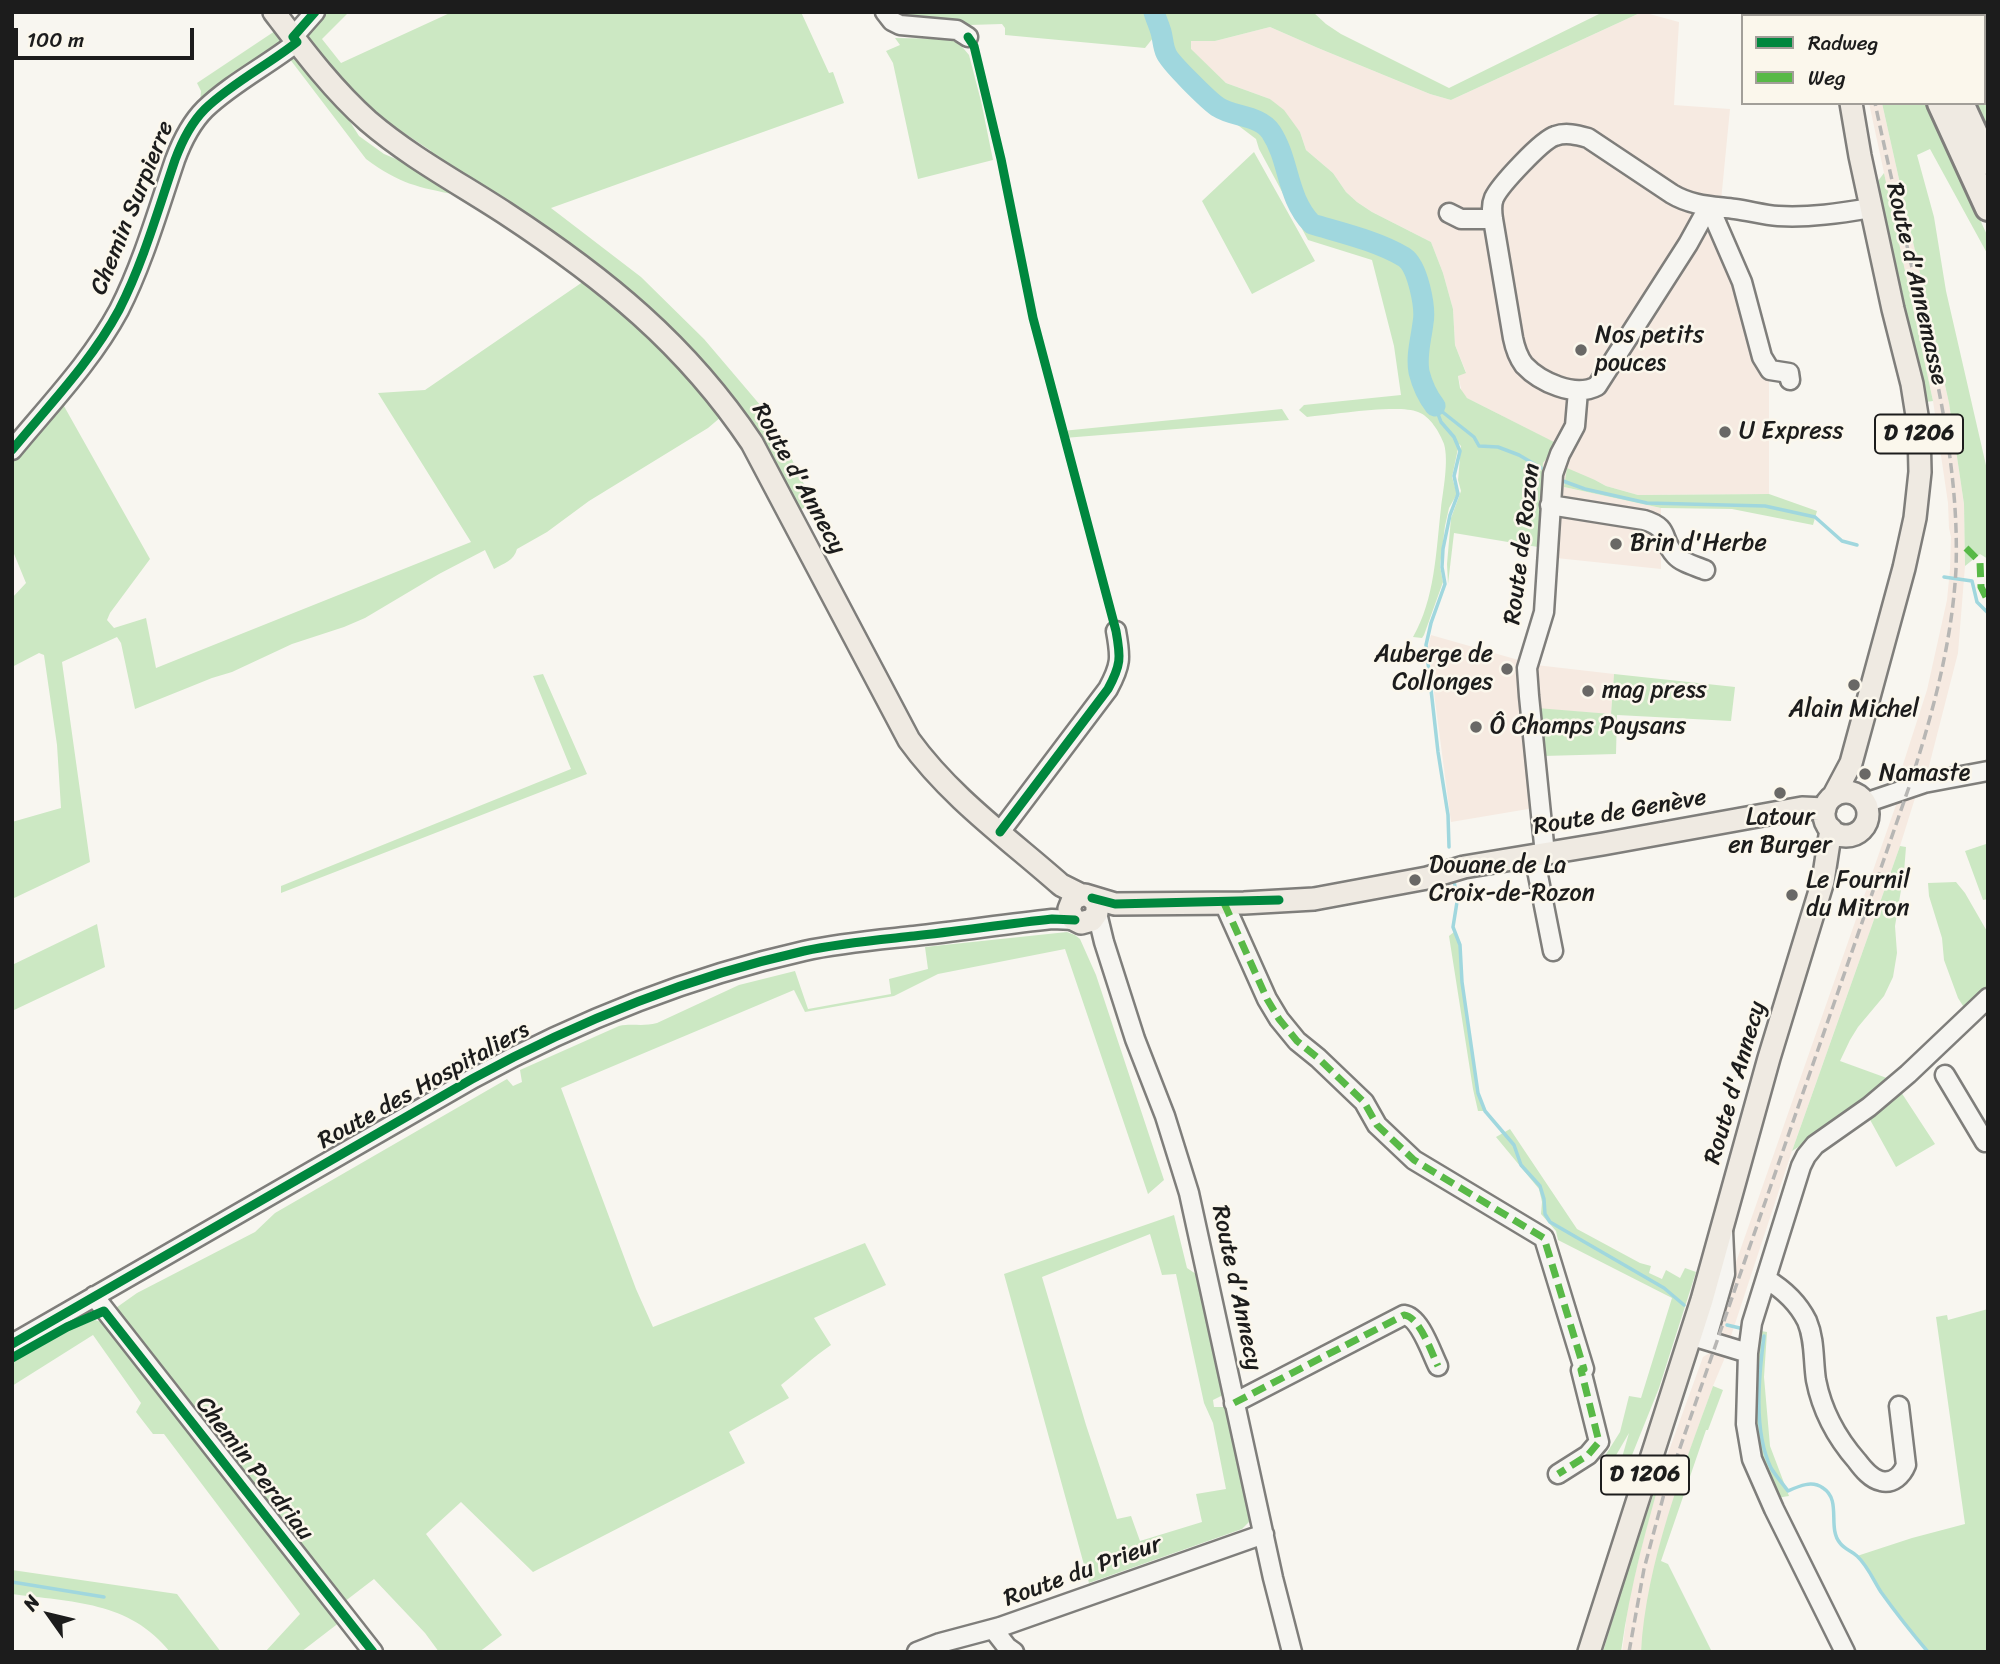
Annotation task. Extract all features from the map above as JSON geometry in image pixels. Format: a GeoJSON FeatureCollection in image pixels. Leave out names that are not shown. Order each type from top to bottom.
{"type":"FeatureCollection","features":[{"type":"Feature","properties":{"kind":"highway"},"geometry":{"type":"LineString","coordinates":[[1941,105],[1988,208]]}},
{"type":"Feature","properties":{"kind":"highway"},"geometry":{"type":"LineString","coordinates":[[1962,105],[1988,162]]}},
{"type":"Feature","properties":{"kind":"main road","name":"Route d'Annecy"},"geometry":{"type":"LineString","coordinates":[[274,12],[317,68],[346,100],[382,132],[609,286],[664,337],[711,387],[752,443],[909,740],[941,779],[1081,907]]}},
{"type":"Feature","properties":{"kind":"main road","name":"Route d'Annemasse"},"geometry":{"type":"LineString","coordinates":[[1843,811],[1851,763],[1906,559],[1915,518],[1920,472],[1919,428],[1914,394],[1871,208],[1851,105]]}},
{"type":"Feature","properties":{"kind":"main road","name":"Route de Genève"},"geometry":{"type":"LineString","coordinates":[[1081,907],[1314,898],[1427,878],[1464,867],[1801,808],[1843,811]]}},
{"type":"Feature","properties":{"kind":"main road","name":"Route d'Annecy"},"geometry":{"type":"LineString","coordinates":[[1699,1338],[1702,1300],[1769,1058],[1843,811]]}},
{"type":"Feature","properties":{"kind":"main road","name":"D 1206"},"geometry":{"type":"LineString","coordinates":[[1589,1652],[1699,1338]]}},
{"type":"Feature","properties":{"kind":"street","name":"Chemin Surpierre"},"geometry":{"type":"LineString","coordinates":[[12,450],[85,362],[119,309],[138,266],[175,160],[196,120],[220,96],[295,39],[315,12]]}},
{"type":"Feature","properties":{"kind":"street"},"geometry":{"type":"LineString","coordinates":[[885,12],[892,21],[900,25],[957,30],[968,37]]}},
{"type":"Feature","properties":{"kind":"street"},"geometry":{"type":"LineString","coordinates":[[1709,206],[1601,381],[1593,388],[1578,391],[1566,389],[1539,376],[1526,366],[1513,338],[1492,204],[1498,190],[1550,138],[1568,134],[1588,138],[1685,201],[1777,216],[1845,213],[1871,208]]}},
{"type":"Feature","properties":{"kind":"street"},"geometry":{"type":"LineString","coordinates":[[1709,206],[1742,282],[1762,357],[1770,370],[1788,373],[1790,380]]}},
{"type":"Feature","properties":{"kind":"street"},"geometry":{"type":"LineString","coordinates":[[1448,213],[1461,219],[1493,219]]}},
{"type":"Feature","properties":{"kind":"street","name":"Route de Rozon"},"geometry":{"type":"LineString","coordinates":[[1553,951],[1539,854],[1527,668],[1544,612],[1555,466],[1577,420],[1578,391]]}},
{"type":"Feature","properties":{"kind":"street"},"geometry":{"type":"LineString","coordinates":[[1550,505],[1654,523],[1661,529],[1677,557],[1705,570]]}},
{"type":"Feature","properties":{"kind":"street"},"geometry":{"type":"LineString","coordinates":[[1000,832],[1077,733],[1113,680],[1119,667],[1116,631]]}},
{"type":"Feature","properties":{"kind":"street","name":"Route de Genève"},"geometry":{"type":"LineString","coordinates":[[1843,811],[1924,783],[1988,771]]}},
{"type":"Feature","properties":{"kind":"street"},"geometry":{"type":"LineString","coordinates":[[1224,902],[1267,999],[1297,1041],[1364,1102],[1377,1125],[1414,1160],[1544,1238],[1584,1369],[1581,1370],[1600,1442],[1588,1455],[1558,1474]]}},
{"type":"Feature","properties":{"kind":"street","name":"Route d'Annecy"},"geometry":{"type":"LineString","coordinates":[[1081,907],[1104,942],[1189,1193],[1276,1593],[1292,1652]]}},
{"type":"Feature","properties":{"kind":"street","name":"Route des Hospitaliers"},"geometry":{"type":"LineString","coordinates":[[12,1343],[472,1079],[548,1039],[608,1013],[713,976],[805,951],[1081,907]]}},
{"type":"Feature","properties":{"kind":"street"},"geometry":{"type":"LineString","coordinates":[[1845,1652],[1772,1506],[1752,1459],[1746,1424],[1748,1353],[1752,1324],[1806,1156],[1815,1145],[1869,1107],[1908,1074],[1988,998]]}},
{"type":"Feature","properties":{"kind":"street"},"geometry":{"type":"LineString","coordinates":[[1945,1075],[1987,1142]]}},
{"type":"Feature","properties":{"kind":"street"},"geometry":{"type":"LineString","coordinates":[[1723,1227],[1725,1274],[1699,1338],[1748,1353]]}},
{"type":"Feature","properties":{"kind":"street"},"geometry":{"type":"LineString","coordinates":[[1766,1279],[1787,1294],[1807,1321],[1814,1347],[1816,1381],[1830,1425],[1862,1468],[1879,1481],[1895,1479],[1906,1465],[1899,1406]]}},
{"type":"Feature","properties":{"kind":"street","name":"Chemin Perdriau"},"geometry":{"type":"LineString","coordinates":[[94,1296],[373,1652]]}},
{"type":"Feature","properties":{"kind":"street"},"geometry":{"type":"LineString","coordinates":[[1234,1403],[1404,1315],[1416,1321],[1438,1366]]}},
{"type":"Feature","properties":{"kind":"street","name":"Route du Prieur"},"geometry":{"type":"LineString","coordinates":[[917,1652],[993,1629],[1264,1534]]}},
{"type":"Feature","properties":{"kind":"street"},"geometry":{"type":"LineString","coordinates":[[993,1629],[1014,1652]]}},
{"type":"Feature","properties":{"kind":"shaded area"},"geometry":{"type":"Polygon","coordinates":[[[1642,12],[1679,22],[1674,105],[1730,109],[1719,238],[1737,282],[1750,344],[1769,379],[1769,494],[1638,495],[1595,480],[1564,487],[1661,508],[1661,569],[1537,556],[1543,463],[1557,444],[1462,393],[1458,375],[1466,372],[1455,345],[1453,309],[1431,242],[1357,202],[1333,173],[1306,150],[1300,132],[1270,99],[1226,83],[1190,49],[1191,40],[1215,41],[1270,27],[1430,94],[1451,100],[1642,12]]]}},
{"type":"Feature","properties":{"kind":"shaded area"},"geometry":{"type":"Polygon","coordinates":[[[1869,105],[1882,105],[1949,403],[1964,504],[1965,566],[1958,653],[1927,774],[1916,795],[1792,1151],[1730,1339],[1723,1338],[1717,1333],[1728,1285],[1897,802],[1897,783],[1927,690],[1947,600],[1951,537],[1933,401],[1869,105]]]}},
{"type":"Feature","properties":{"kind":"shaded area"},"geometry":{"type":"Polygon","coordinates":[[[1431,635],[1536,665],[1614,674],[1611,714],[1537,709],[1546,806],[1451,822],[1428,647],[1431,635]]]}},
{"type":"Feature","properties":{"kind":"shaded area"},"geometry":{"type":"Polygon","coordinates":[[[1711,1352],[1726,1355],[1684,1467],[1667,1522],[1647,1606],[1641,1652],[1622,1652],[1629,1599],[1648,1520],[1667,1456],[1703,1357],[1711,1352]]]}},
{"type":"Feature","properties":{"kind":"green space"},"geometry":{"type":"Polygon","coordinates":[[[320,12],[349,12],[322,39],[341,63],[452,12],[801,12],[829,73],[833,72],[844,103],[551,208],[641,277],[704,339],[761,406],[783,441],[813,503],[798,511],[776,469],[779,467],[773,456],[769,458],[751,423],[718,382],[429,154],[431,151],[380,117],[340,82],[304,39],[304,30],[320,12]]]}},
{"type":"Feature","properties":{"kind":"green space"},"geometry":{"type":"Polygon","coordinates":[[[894,12],[1313,12],[1341,34],[1449,88],[1599,12],[1642,12],[1451,100],[1430,94],[1270,27],[1215,41],[1191,41],[1191,49],[1226,83],[1270,99],[1284,110],[1300,132],[1306,150],[1333,173],[1357,202],[1431,242],[1453,309],[1455,345],[1466,373],[1458,376],[1460,388],[1467,398],[1558,444],[1543,463],[1538,547],[1454,533],[1448,584],[1451,518],[1461,491],[1458,480],[1459,444],[1452,477],[1457,494],[1449,508],[1440,566],[1443,582],[1424,635],[1422,638],[1413,637],[1426,607],[1436,558],[1446,467],[1444,444],[1440,435],[1427,417],[1408,410],[1307,417],[1299,410],[1304,405],[1401,395],[1394,346],[1372,260],[1308,240],[1256,139],[1172,75],[1160,58],[1153,38],[1145,48],[1005,35],[1002,24],[905,22],[894,12]]]}},
{"type":"Feature","properties":{"kind":"green space"},"geometry":{"type":"Polygon","coordinates":[[[1988,12],[1988,135],[1975,105],[1986,105],[1986,14],[1940,14],[1988,12]]]}},
{"type":"Feature","properties":{"kind":"green space"},"geometry":{"type":"Polygon","coordinates":[[[275,31],[283,43],[200,103],[201,91],[197,83],[275,31]]]}},
{"type":"Feature","properties":{"kind":"green space"},"geometry":{"type":"Polygon","coordinates":[[[895,38],[952,39],[969,55],[993,160],[918,179],[893,63],[886,51],[900,45],[895,38]]]}},
{"type":"Feature","properties":{"kind":"green space"},"geometry":{"type":"Polygon","coordinates":[[[295,54],[342,109],[359,136],[384,154],[413,166],[457,195],[409,183],[366,159],[289,58],[295,54]]]}},
{"type":"Feature","properties":{"kind":"green space"},"geometry":{"type":"Polygon","coordinates":[[[1882,105],[1927,105],[1988,237],[1988,255],[1930,149],[1917,155],[1934,217],[1946,291],[1988,474],[1988,559],[1980,554],[1965,566],[1964,504],[1949,403],[1882,105]]]}},
{"type":"Feature","properties":{"kind":"green space"},"geometry":{"type":"Polygon","coordinates":[[[1254,152],[1315,261],[1252,294],[1202,201],[1254,152]]]}},
{"type":"Feature","properties":{"kind":"green space"},"geometry":{"type":"Polygon","coordinates":[[[1884,173],[1933,401],[1926,402],[1878,181],[1884,173]]]}},
{"type":"Feature","properties":{"kind":"green space"},"geometry":{"type":"Polygon","coordinates":[[[587,279],[677,363],[721,417],[708,428],[517,549],[511,559],[494,569],[485,550],[365,618],[292,644],[232,672],[135,709],[121,643],[117,637],[62,662],[90,862],[12,899],[12,822],[61,808],[57,745],[44,655],[39,653],[12,667],[12,598],[26,583],[12,549],[12,457],[60,399],[150,559],[107,620],[114,628],[146,618],[156,668],[471,542],[378,393],[425,390],[587,279]]]}},
{"type":"Feature","properties":{"kind":"green space"},"geometry":{"type":"Polygon","coordinates":[[[1282,409],[1289,420],[1064,438],[1062,431],[1282,409]]]}},
{"type":"Feature","properties":{"kind":"green space"},"geometry":{"type":"Polygon","coordinates":[[[1567,468],[1606,486],[1638,495],[1769,494],[1817,511],[1813,525],[1732,509],[1661,508],[1564,487],[1567,468]]]}},
{"type":"Feature","properties":{"kind":"green space"},"geometry":{"type":"Polygon","coordinates":[[[543,674],[587,774],[281,893],[281,886],[571,769],[533,676],[543,674]]]}},
{"type":"Feature","properties":{"kind":"green space"},"geometry":{"type":"Polygon","coordinates":[[[1614,674],[1735,687],[1731,721],[1617,715],[1616,754],[1543,756],[1537,708],[1611,714],[1614,674]]]}},
{"type":"Feature","properties":{"kind":"green space"},"geometry":{"type":"Polygon","coordinates":[[[1986,844],[1988,899],[1983,900],[1965,851],[1986,844]]]}},
{"type":"Feature","properties":{"kind":"green space"},"geometry":{"type":"Polygon","coordinates":[[[1900,846],[1906,847],[1895,926],[1897,953],[1893,977],[1884,996],[1858,1027],[1840,1061],[1895,1081],[1867,1104],[1792,1151],[1900,846]]]}},
{"type":"Feature","properties":{"kind":"green space"},"geometry":{"type":"Polygon","coordinates":[[[1956,882],[1988,933],[1988,993],[1965,1009],[1958,998],[1944,960],[1942,938],[1929,896],[1928,883],[1956,882]]]}},
{"type":"Feature","properties":{"kind":"green space"},"geometry":{"type":"Polygon","coordinates":[[[97,924],[105,967],[12,1011],[12,965],[97,924]]]}},
{"type":"Feature","properties":{"kind":"green space"},"geometry":{"type":"Polygon","coordinates":[[[1067,932],[1080,939],[1096,975],[1164,1180],[1148,1194],[1065,949],[938,974],[894,996],[805,1012],[794,990],[561,1088],[636,1289],[653,1327],[865,1243],[886,1285],[814,1318],[831,1345],[781,1385],[789,1398],[729,1432],[745,1463],[533,1572],[461,1502],[426,1534],[502,1635],[479,1652],[439,1652],[425,1633],[374,1579],[344,1602],[113,1310],[137,1293],[255,1232],[275,1213],[507,1079],[513,1086],[522,1082],[520,1070],[619,1026],[657,1023],[739,985],[795,971],[808,1009],[891,994],[889,979],[928,969],[925,947],[1067,932]]]}},
{"type":"Feature","properties":{"kind":"green space"},"geometry":{"type":"Polygon","coordinates":[[[1454,932],[1460,945],[1462,982],[1478,1093],[1485,1111],[1478,1111],[1473,1089],[1449,936],[1454,932]]]}},
{"type":"Feature","properties":{"kind":"green space"},"geometry":{"type":"Polygon","coordinates":[[[1901,1092],[1935,1144],[1896,1167],[1868,1116],[1901,1092]]]}},
{"type":"Feature","properties":{"kind":"green space"},"geometry":{"type":"Polygon","coordinates":[[[1510,1129],[1577,1229],[1640,1263],[1651,1266],[1649,1273],[1662,1279],[1666,1270],[1680,1278],[1685,1268],[1696,1272],[1659,1388],[1626,1470],[1619,1468],[1629,1433],[1615,1457],[1603,1468],[1603,1459],[1620,1432],[1629,1396],[1641,1398],[1672,1298],[1558,1240],[1556,1231],[1541,1214],[1539,1189],[1496,1137],[1510,1129]]]}},
{"type":"Feature","properties":{"kind":"green space"},"geometry":{"type":"Polygon","coordinates":[[[1174,1215],[1187,1268],[1196,1274],[1223,1395],[1213,1400],[1214,1407],[1225,1407],[1250,1521],[1242,1529],[1089,1583],[1004,1274],[1174,1215]],[[1150,1234],[1042,1277],[1117,1519],[1131,1516],[1140,1541],[1202,1522],[1196,1494],[1226,1489],[1213,1423],[1204,1403],[1176,1274],[1162,1275],[1150,1234]]]}},
{"type":"Feature","properties":{"kind":"green space"},"geometry":{"type":"Polygon","coordinates":[[[1988,1309],[1988,1652],[1928,1652],[1903,1623],[1857,1556],[1965,1524],[1936,1317],[1947,1315],[1948,1320],[1988,1309]]]}},
{"type":"Feature","properties":{"kind":"green space"},"geometry":{"type":"Polygon","coordinates":[[[95,1320],[111,1330],[340,1622],[301,1652],[265,1652],[300,1614],[164,1434],[153,1434],[136,1412],[141,1403],[93,1335],[12,1386],[12,1362],[67,1331],[95,1320]]]}},
{"type":"Feature","properties":{"kind":"green space"},"geometry":{"type":"Polygon","coordinates":[[[1761,1331],[1767,1332],[1764,1377],[1770,1446],[1789,1496],[1776,1498],[1762,1467],[1755,1433],[1756,1362],[1761,1331]]]}},
{"type":"Feature","properties":{"kind":"green space"},"geometry":{"type":"Polygon","coordinates":[[[1713,1386],[1723,1390],[1706,1430],[1661,1561],[1668,1564],[1712,1652],[1641,1652],[1644,1618],[1658,1551],[1678,1483],[1713,1386]]]}},
{"type":"Feature","properties":{"kind":"green space"},"geometry":{"type":"Polygon","coordinates":[[[1667,1456],[1634,1578],[1621,1652],[1603,1652],[1628,1567],[1667,1456]]]}},
{"type":"Feature","properties":{"kind":"green space"},"geometry":{"type":"Polygon","coordinates":[[[12,1570],[177,1594],[221,1652],[170,1652],[154,1635],[118,1613],[77,1602],[12,1594],[12,1570]]]}},
{"type":"Feature","properties":{"kind":"waterway"},"geometry":{"type":"LineString","coordinates":[[1154,12],[1166,53],[1190,82],[1218,107],[1260,122],[1271,132],[1282,155],[1297,202],[1312,224],[1382,246],[1409,262],[1417,278],[1423,308],[1418,354],[1419,372],[1435,406]]}},
{"type":"Feature","properties":{"kind":"waterway"},"geometry":{"type":"LineString","coordinates":[[1435,406],[1441,422],[1454,437],[1460,451],[1454,476],[1458,494],[1450,515],[1443,549],[1445,584],[1426,645],[1448,815],[1449,847]]}},
{"type":"Feature","properties":{"kind":"waterway"},"geometry":{"type":"LineString","coordinates":[[1435,406],[1474,437],[1479,446],[1498,447],[1541,468]]}},
{"type":"Feature","properties":{"kind":"waterway"},"geometry":{"type":"LineString","coordinates":[[1563,481],[1585,489],[1647,503],[1765,506],[1815,517],[1842,541],[1857,545]]}},
{"type":"Feature","properties":{"kind":"waterway"},"geometry":{"type":"LineString","coordinates":[[1944,577],[1972,581],[1977,602],[1988,613]]}},
{"type":"Feature","properties":{"kind":"waterway"},"geometry":{"type":"LineString","coordinates":[[1454,880],[1457,902],[1453,927],[1460,945],[1462,982],[1478,1093],[1485,1111],[1514,1145],[1521,1165],[1540,1186],[1545,1214],[1550,1222],[1664,1288],[1684,1305]]}},
{"type":"Feature","properties":{"kind":"waterway"},"geometry":{"type":"LineString","coordinates":[[1727,1325],[1744,1329]]}},
{"type":"Feature","properties":{"kind":"waterway"},"geometry":{"type":"LineString","coordinates":[[1764,1336],[1759,1403],[1762,1437],[1771,1468],[1788,1491],[1810,1484],[1829,1493],[1836,1537],[1861,1560],[1881,1592],[1928,1652]]}},
{"type":"Feature","properties":{"kind":"waterway"},"geometry":{"type":"LineString","coordinates":[[12,1582],[104,1597]]}},
{"type":"Feature","properties":{"kind":"railway"},"geometry":{"type":"LineString","coordinates":[[1629,1652],[1644,1569],[1664,1494],[1909,787],[1933,707],[1950,625],[1956,569],[1956,537],[1948,442],[1930,347],[1875,105]]}},
{"type":"Feature","properties":{"kind":"marked path"},"geometry":{"type":"LineString","coordinates":[[1966,548],[1980,562],[1981,587],[1988,601]]}},
{"type":"Feature","properties":{"kind":"marked path"},"geometry":{"type":"LineString","coordinates":[[1224,903],[1267,999],[1279,1019],[1297,1041],[1364,1102],[1377,1125],[1414,1160],[1544,1238],[1584,1369],[1581,1370],[1599,1442],[1588,1455],[1558,1474]]}},
{"type":"Feature","properties":{"kind":"marked path"},"geometry":{"type":"LineString","coordinates":[[1234,1403],[1404,1315],[1410,1317],[1420,1328],[1438,1366]]}},
{"type":"Feature","properties":{"kind":"cycle path"},"geometry":{"type":"LineString","coordinates":[[12,450],[83,365],[119,310],[143,255],[178,153],[195,120],[227,91],[297,42],[293,37],[315,12]]}},
{"type":"Feature","properties":{"kind":"cycle path"},"geometry":{"type":"LineString","coordinates":[[968,37],[974,46],[1001,159],[1033,318],[1116,631],[1119,655],[1118,667],[1108,689],[1000,832]]}},
{"type":"Feature","properties":{"kind":"cycle path"},"geometry":{"type":"LineString","coordinates":[[1092,898],[1115,904],[1279,900]]}},
{"type":"Feature","properties":{"kind":"cycle path"},"geometry":{"type":"LineString","coordinates":[[12,1344],[472,1079],[551,1039],[634,1003],[718,974],[818,948],[1052,919],[1075,920]]}},
{"type":"Feature","properties":{"kind":"cycle path"},"geometry":{"type":"LineString","coordinates":[[12,1358],[67,1327],[104,1311],[373,1652]]}},
{"type":"Feature","properties":{"kind":"place","name":"Nos petits pouces"},"geometry":{"type":"Point","coordinates":[1581,350]}},
{"type":"Feature","properties":{"kind":"place","name":"U Express"},"geometry":{"type":"Point","coordinates":[1725,432]}},
{"type":"Feature","properties":{"kind":"place","name":"Brin d'Herbe"},"geometry":{"type":"Point","coordinates":[1616,544]}},
{"type":"Feature","properties":{"kind":"place","name":"Auberge de Collonges"},"geometry":{"type":"Point","coordinates":[1507,669]}},
{"type":"Feature","properties":{"kind":"place","name":"Alain Michel"},"geometry":{"type":"Point","coordinates":[1854,685]}},
{"type":"Feature","properties":{"kind":"place","name":"mag press"},"geometry":{"type":"Point","coordinates":[1588,691]}},
{"type":"Feature","properties":{"kind":"place","name":"Ô Champs Paysans"},"geometry":{"type":"Point","coordinates":[1476,727]}},
{"type":"Feature","properties":{"kind":"place","name":"Namaste"},"geometry":{"type":"Point","coordinates":[1865,774]}},
{"type":"Feature","properties":{"kind":"place","name":"Latour en Burger"},"geometry":{"type":"Point","coordinates":[1780,793]}},
{"type":"Feature","properties":{"kind":"place","name":"Douane de La Croix-de-Rozon"},"geometry":{"type":"Point","coordinates":[1415,880]}},
{"type":"Feature","properties":{"kind":"place","name":"Le Fournil du Mitron"},"geometry":{"type":"Point","coordinates":[1792,895]}}]}
